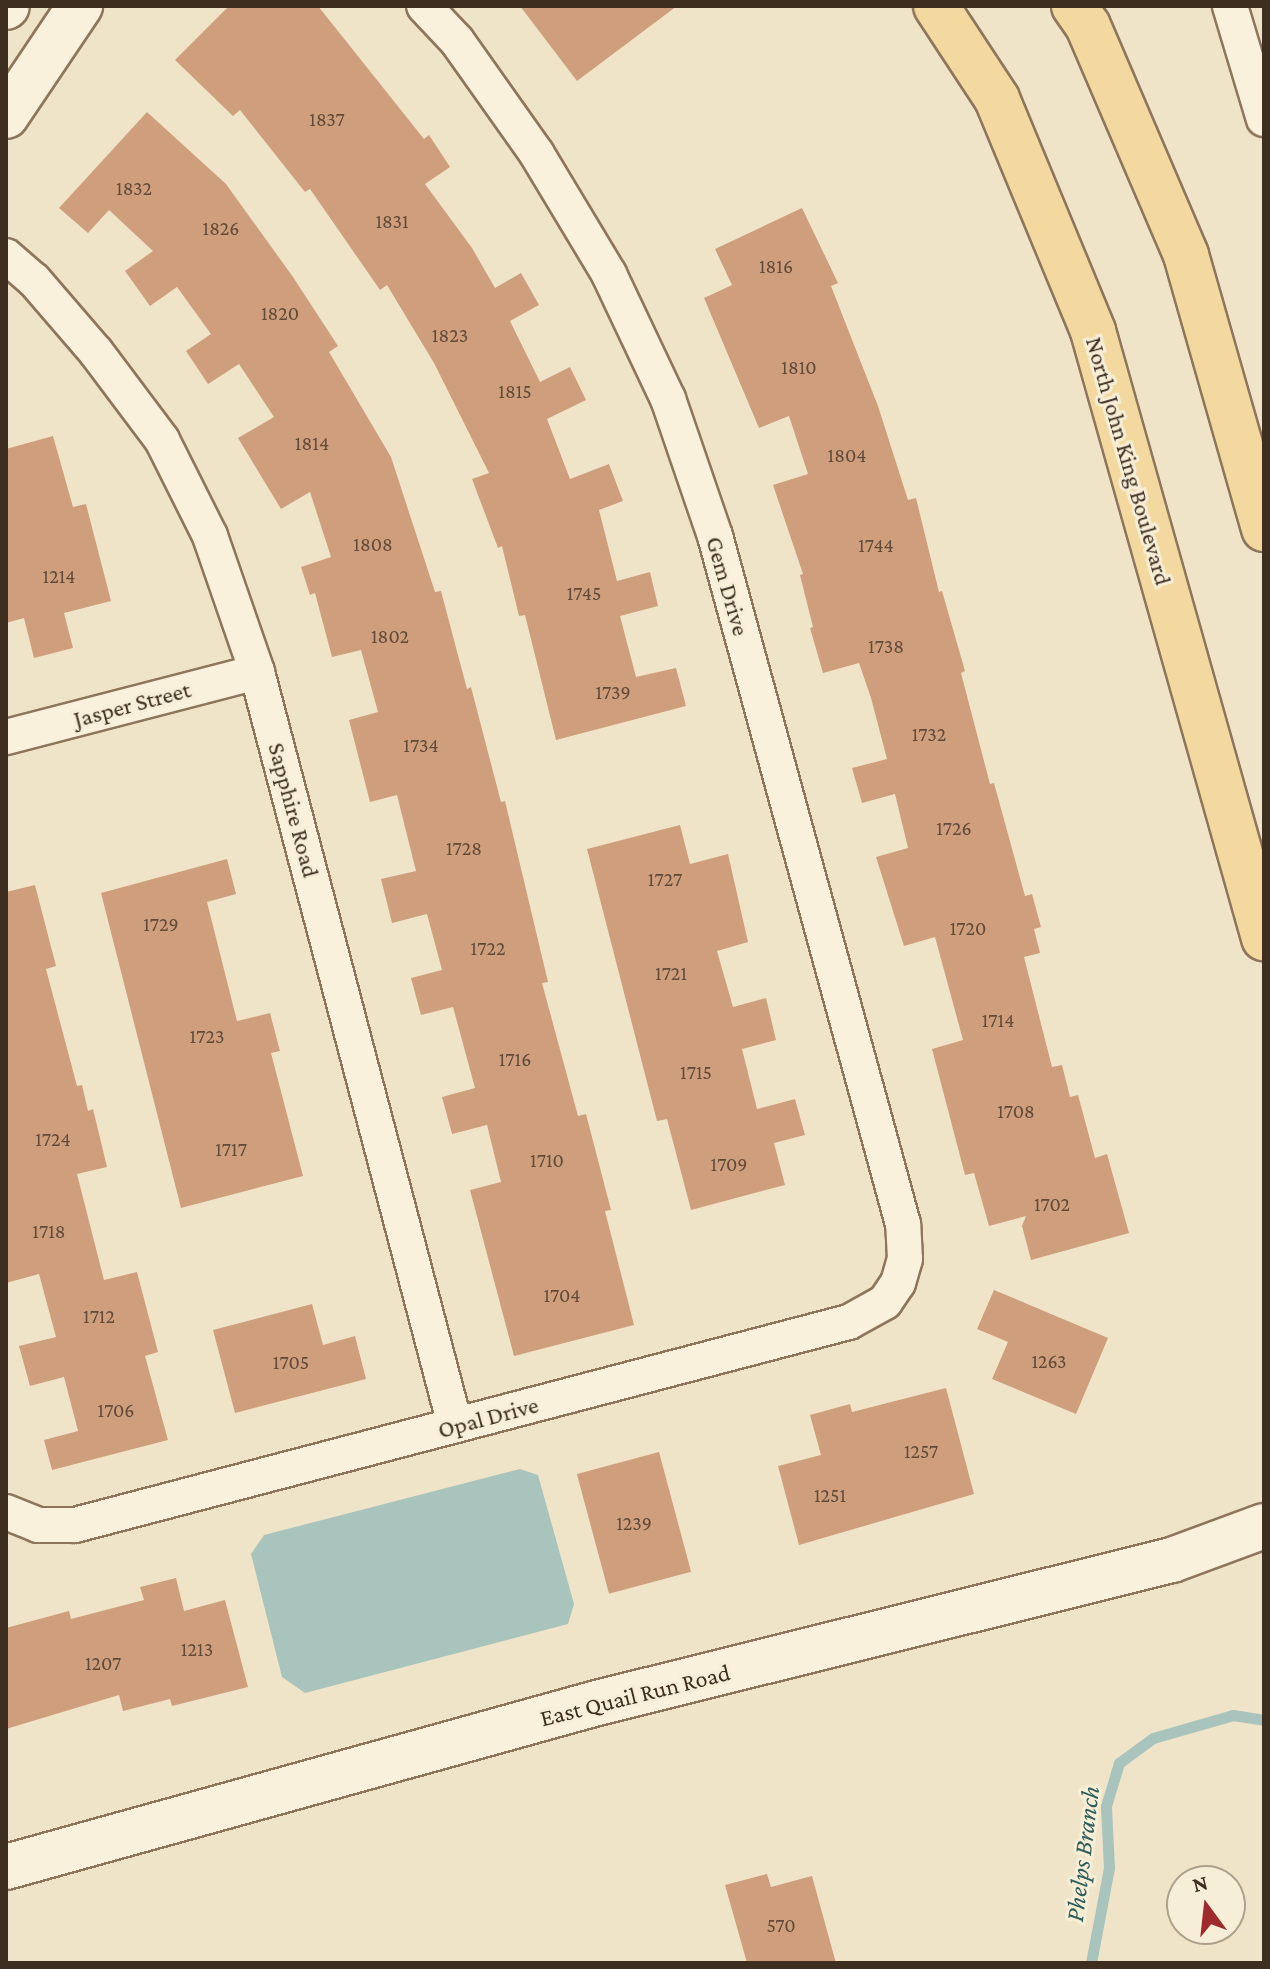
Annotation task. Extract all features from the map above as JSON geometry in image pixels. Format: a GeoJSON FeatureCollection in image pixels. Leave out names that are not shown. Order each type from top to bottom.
{"type":"FeatureCollection","features":[{"type":"Feature","properties":{"kind":"main road","name":"North John King Boulevard"},"geometry":{"type":"LineString","coordinates":[[936,6],[997,99],[1093,331],[1264,938]]}},
{"type":"Feature","properties":{"kind":"main road"},"geometry":{"type":"LineString","coordinates":[[1074,6],[1088,26],[1186,255],[1264,529]]}},
{"type":"Feature","properties":{"kind":"street"},"geometry":{"type":"LineString","coordinates":[[6,116],[80,6]]}},
{"type":"Feature","properties":{"kind":"street","name":"Gem Drive"},"geometry":{"type":"LineString","coordinates":[[424,6],[457,41],[537,154],[609,274],[668,399],[715,536],[903,1224]]}},
{"type":"Feature","properties":{"kind":"street"},"geometry":{"type":"LineString","coordinates":[[1230,6],[1264,119]]}},
{"type":"Feature","properties":{"kind":"street","name":"Sapphire Road"},"geometry":{"type":"LineString","coordinates":[[6,256],[34,280],[96,352],[162,440],[210,536],[257,672],[455,1425]]}},
{"type":"Feature","properties":{"kind":"street","name":"Jasper Street"},"geometry":{"type":"LineString","coordinates":[[6,737],[257,672]]}},
{"type":"Feature","properties":{"kind":"street","name":"Opal Drive"},"geometry":{"type":"LineString","coordinates":[[6,1512],[38,1525],[75,1525],[849,1322],[885,1302],[898,1283],[905,1259],[903,1224]]}},
{"type":"Feature","properties":{"kind":"street","name":"East Quail Run Road"},"geometry":{"type":"LineString","coordinates":[[6,1867],[597,1703],[1172,1560],[1264,1526]]}},
{"type":"Feature","properties":{"kind":"water"},"geometry":{"type":"Polygon","coordinates":[[[520,1469],[538,1475],[574,1604],[568,1624],[305,1693],[282,1677],[251,1554],[264,1535],[520,1469]]]}},
{"type":"Feature","properties":{"kind":"building"},"geometry":{"type":"Polygon","coordinates":[[[229,6],[318,6],[424,139],[429,135],[450,167],[425,184],[472,248],[495,288],[521,273],[539,305],[510,321],[540,382],[570,367],[586,400],[547,419],[570,479],[609,464],[623,501],[599,510],[617,581],[650,572],[658,606],[620,616],[636,677],[676,668],[686,706],[556,740],[525,615],[519,616],[502,546],[498,548],[472,479],[489,473],[434,363],[387,285],[380,290],[310,189],[305,192],[240,110],[233,116],[175,60],[229,6]]]}},
{"type":"Feature","properties":{"kind":"building"},"geometry":{"type":"Polygon","coordinates":[[[520,6],[677,6],[577,81],[520,6]]]}},
{"type":"Feature","properties":{"kind":"building"},"geometry":{"type":"Polygon","coordinates":[[[147,112],[226,184],[293,277],[338,346],[329,352],[391,457],[435,592],[441,591],[467,689],[471,687],[501,802],[505,801],[548,982],[542,983],[578,1116],[586,1114],[611,1210],[605,1211],[634,1325],[514,1356],[470,1190],[501,1182],[487,1125],[452,1134],[442,1097],[475,1088],[453,1007],[421,1015],[411,978],[442,970],[427,914],[392,923],[381,879],[416,871],[397,795],[370,802],[349,720],[378,712],[361,650],[332,657],[315,593],[310,595],[301,567],[331,557],[310,492],[281,509],[238,438],[274,417],[239,364],[208,384],[186,351],[211,334],[177,287],[150,306],[125,271],[153,251],[109,210],[88,233],[59,208],[147,112]]]}},
{"type":"Feature","properties":{"kind":"building"},"geometry":{"type":"Polygon","coordinates":[[[802,208],[838,283],[831,286],[878,406],[908,500],[916,498],[939,592],[942,591],[965,671],[961,673],[990,784],[994,783],[1025,896],[1032,894],[1041,927],[1034,929],[1040,953],[1024,957],[1052,1067],[1062,1065],[1070,1097],[1078,1095],[1095,1158],[1107,1154],[1129,1233],[1031,1260],[1022,1226],[1026,1216],[989,1226],[974,1173],[965,1175],[932,1049],[963,1040],[935,937],[904,946],[876,857],[908,848],[895,794],[862,803],[852,768],[887,759],[871,698],[859,663],[823,673],[810,628],[813,627],[800,575],[803,574],[773,485],[808,474],[789,416],[759,428],[704,298],[732,285],[715,249],[802,208]]]}},
{"type":"Feature","properties":{"kind":"building"},"geometry":{"type":"Polygon","coordinates":[[[53,436],[73,507],[86,504],[111,601],[64,613],[73,648],[34,658],[24,618],[6,623],[6,449],[53,436]]]}},
{"type":"Feature","properties":{"kind":"building"},"geometry":{"type":"Polygon","coordinates":[[[680,825],[690,864],[728,854],[748,942],[717,951],[733,1007],[766,998],[776,1040],[742,1049],[757,1109],[795,1099],[805,1135],[774,1143],[785,1185],[691,1210],[667,1119],[657,1121],[587,849],[680,825]]]}},
{"type":"Feature","properties":{"kind":"building"},"geometry":{"type":"Polygon","coordinates":[[[227,859],[236,894],[207,902],[237,1021],[270,1013],[280,1051],[271,1053],[303,1176],[181,1208],[101,893],[227,859]]]}},
{"type":"Feature","properties":{"kind":"building"},"geometry":{"type":"Polygon","coordinates":[[[35,885],[56,966],[46,969],[77,1086],[82,1085],[88,1111],[93,1109],[107,1167],[77,1174],[104,1280],[137,1272],[158,1352],[145,1356],[168,1440],[52,1470],[44,1440],[78,1431],[64,1377],[30,1386],[19,1346],[56,1337],[39,1274],[6,1283],[6,892],[35,885]]]}},
{"type":"Feature","properties":{"kind":"building"},"geometry":{"type":"Polygon","coordinates":[[[994,1290],[1108,1338],[1076,1414],[992,1379],[1008,1342],[977,1329],[994,1290]]]}},
{"type":"Feature","properties":{"kind":"building"},"geometry":{"type":"Polygon","coordinates":[[[312,1304],[323,1345],[355,1336],[366,1379],[235,1413],[213,1330],[312,1304]]]}},
{"type":"Feature","properties":{"kind":"building"},"geometry":{"type":"Polygon","coordinates":[[[946,1388],[974,1494],[799,1545],[778,1466],[821,1455],[810,1415],[850,1404],[852,1412],[946,1388]]]}},
{"type":"Feature","properties":{"kind":"building"},"geometry":{"type":"Polygon","coordinates":[[[659,1452],[691,1572],[609,1594],[577,1474],[659,1452]]]}},
{"type":"Feature","properties":{"kind":"building"},"geometry":{"type":"Polygon","coordinates":[[[176,1578],[184,1611],[225,1600],[248,1687],[172,1706],[170,1699],[123,1711],[119,1695],[6,1729],[6,1628],[69,1611],[71,1619],[144,1600],[140,1587],[176,1578]]]}},
{"type":"Feature","properties":{"kind":"building"},"geometry":{"type":"Polygon","coordinates":[[[767,1874],[771,1887],[812,1876],[836,1963],[747,1963],[725,1885],[767,1874]]]}},
{"type":"Feature","properties":{"kind":"waterway","name":"Phelps Branch"},"geometry":{"type":"LineString","coordinates":[[1091,1963],[1109,1868],[1106,1806],[1119,1763],[1153,1738],[1233,1715],[1264,1720]]}}]}
